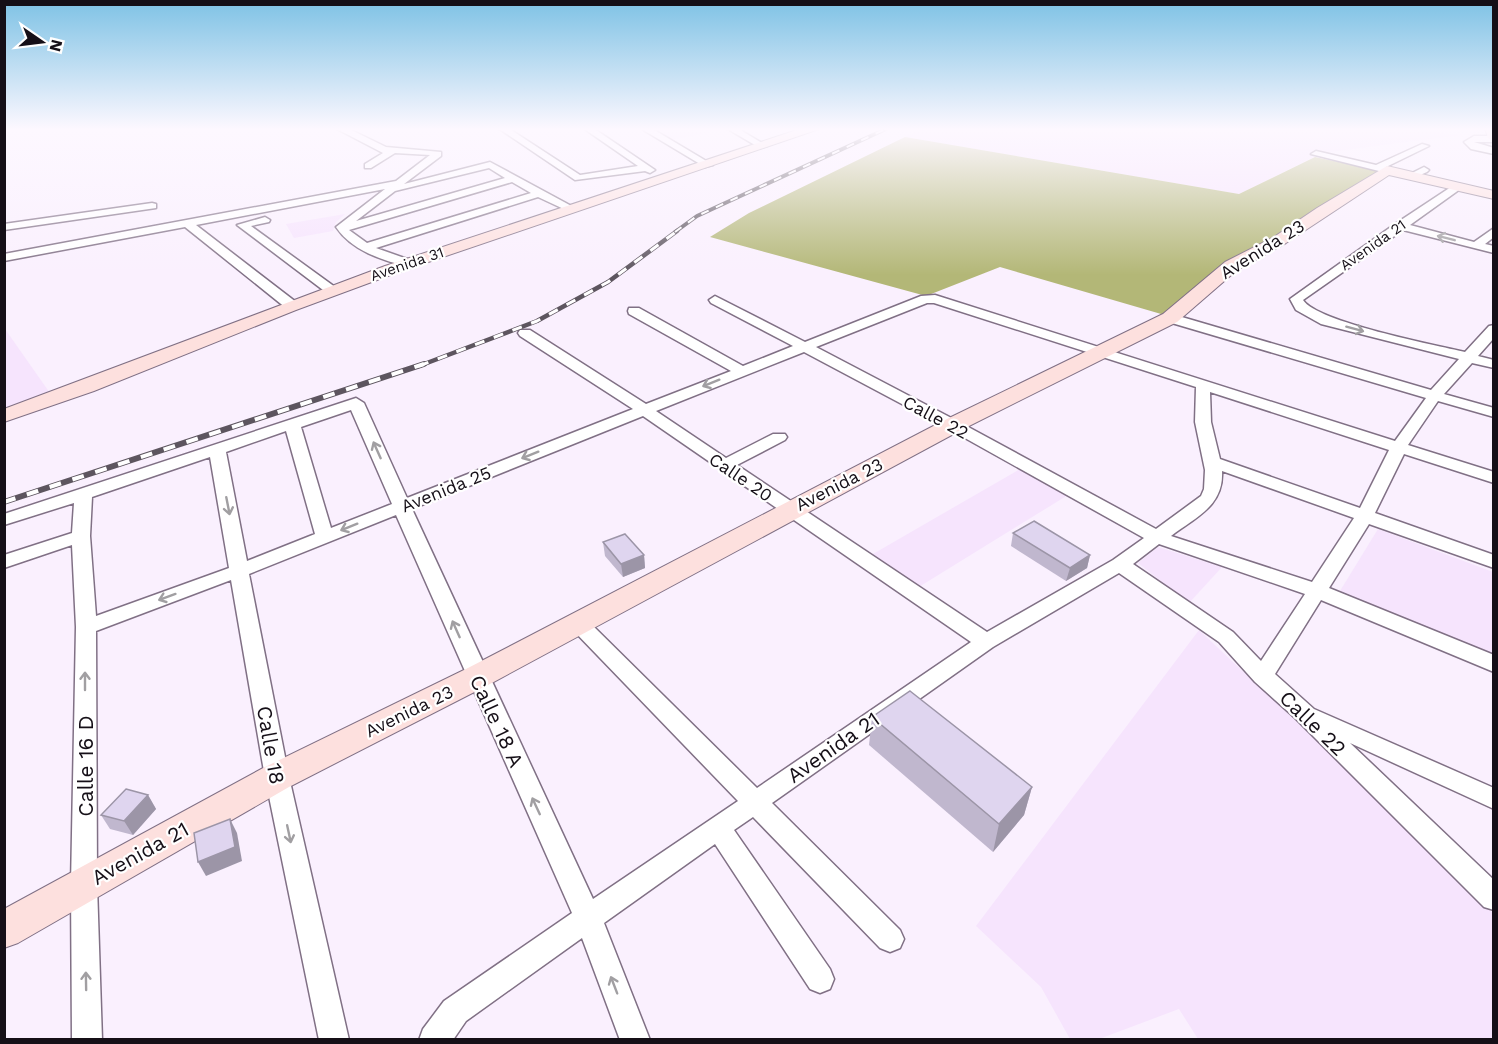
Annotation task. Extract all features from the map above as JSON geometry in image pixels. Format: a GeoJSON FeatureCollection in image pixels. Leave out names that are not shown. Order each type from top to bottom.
{"type":"FeatureCollection","features":[{"type":"Feature","properties":{"kind":"street"},"geometry":{"type":"LineString","coordinates":[[341,229],[343,225],[408,177]]}},
{"type":"Feature","properties":{"kind":"street"},"geometry":{"type":"LineString","coordinates":[[387,192],[445,177]]}},
{"type":"Feature","properties":{"kind":"street"},"geometry":{"type":"LineString","coordinates":[[507,177],[572,209]]}},
{"type":"Feature","properties":{"kind":"street"},"geometry":{"type":"LineString","coordinates":[[660,177],[664,179]]}},
{"type":"Feature","properties":{"kind":"street","name":"Avenida 31"},"geometry":{"type":"LineString","coordinates":[[4,416],[47,402],[331,290],[671,177]]}},
{"type":"Feature","properties":{"kind":"street","name":"Avenida 23"},"geometry":{"type":"LineString","coordinates":[[277,777],[477,677],[953,425],[1170,318],[1231,266],[1280,240],[1370,177]]}},
{"type":"Feature","properties":{"kind":"street"},"geometry":{"type":"LineString","coordinates":[[1428,177],[1458,187],[1494,195]]}},
{"type":"Feature","properties":{"kind":"street","name":"Avenida 21"},"geometry":{"type":"LineString","coordinates":[[1467,357],[1326,321],[1300,307],[1296,299],[1458,187],[1491,177]]}},
{"type":"Feature","properties":{"kind":"street"},"geometry":{"type":"LineString","coordinates":[[341,229],[512,180]]}},
{"type":"Feature","properties":{"kind":"street"},"geometry":{"type":"LineString","coordinates":[[12,245],[187,224],[400,183]]}},
{"type":"Feature","properties":{"kind":"street"},"geometry":{"type":"LineString","coordinates":[[367,247],[538,194]]}},
{"type":"Feature","properties":{"kind":"street"},"geometry":{"type":"LineString","coordinates":[[12,245],[153,206]]}},
{"type":"Feature","properties":{"kind":"street"},"geometry":{"type":"LineString","coordinates":[[328,207],[242,225],[331,290]]}},
{"type":"Feature","properties":{"kind":"street"},"geometry":{"type":"LineString","coordinates":[[187,224],[291,305]]}},
{"type":"Feature","properties":{"kind":"street"},"geometry":{"type":"LineString","coordinates":[[1400,226],[1494,250]]}},
{"type":"Feature","properties":{"kind":"street"},"geometry":{"type":"LineString","coordinates":[[4,227],[12,245]]}},
{"type":"Feature","properties":{"kind":"street"},"geometry":{"type":"LineString","coordinates":[[341,229],[367,247],[409,263]]}},
{"type":"Feature","properties":{"kind":"street"},"geometry":{"type":"LineString","coordinates":[[1476,246],[1494,231]]}},
{"type":"Feature","properties":{"kind":"street","name":"Avenida 25"},"geometry":{"type":"LineString","coordinates":[[86,627],[241,570],[925,299],[935,299],[1102,351]]}},
{"type":"Feature","properties":{"kind":"street","name":"Calle 22"},"geometry":{"type":"LineString","coordinates":[[715,300],[953,425],[1156,537],[1318,591],[1494,664]]}},
{"type":"Feature","properties":{"kind":"street"},"geometry":{"type":"LineString","coordinates":[[634,311],[742,371]]}},
{"type":"Feature","properties":{"kind":"street"},"geometry":{"type":"LineString","coordinates":[[1170,318],[1494,413]]}},
{"type":"Feature","properties":{"kind":"street"},"geometry":{"type":"LineString","coordinates":[[1263,676],[1365,515],[1399,447],[1435,395],[1494,329]]}},
{"type":"Feature","properties":{"kind":"street","name":"Calle 20"},"geometry":{"type":"LineString","coordinates":[[525,333],[644,410],[986,642]]}},
{"type":"Feature","properties":{"kind":"street"},"geometry":{"type":"LineString","coordinates":[[1102,351],[1494,478]]}},
{"type":"Feature","properties":{"kind":"street"},"geometry":{"type":"LineString","coordinates":[[1467,357],[1494,363]]}},
{"type":"Feature","properties":{"kind":"street","name":"Avenida 21"},"geometry":{"type":"LineString","coordinates":[[434,1040],[455,1011],[718,827],[986,642],[1120,564],[1209,499],[1214,490],[1213,462],[1203,423],[1203,384]]}},
{"type":"Feature","properties":{"kind":"street","name":"Calle 18 A"},"geometry":{"type":"LineString","coordinates":[[292,424],[357,403],[477,677],[588,918],[635,1040]]}},
{"type":"Feature","properties":{"kind":"street"},"geometry":{"type":"LineString","coordinates":[[4,520],[292,424],[325,537]]}},
{"type":"Feature","properties":{"kind":"street"},"geometry":{"type":"LineString","coordinates":[[724,465],[779,437]]}},
{"type":"Feature","properties":{"kind":"street","name":"Calle 18"},"geometry":{"type":"LineString","coordinates":[[217,449],[241,570],[277,777],[334,1040]]}},
{"type":"Feature","properties":{"kind":"street"},"geometry":{"type":"LineString","coordinates":[[1213,462],[1494,562]]}},
{"type":"Feature","properties":{"kind":"street","name":"Calle 16 D"},"geometry":{"type":"LineString","coordinates":[[83,492],[81,537],[86,627],[84,885],[87,1040]]}},
{"type":"Feature","properties":{"kind":"street"},"geometry":{"type":"LineString","coordinates":[[4,562],[81,537]]}},
{"type":"Feature","properties":{"kind":"street","name":"Calle 22"},"geometry":{"type":"LineString","coordinates":[[1120,564],[1226,637],[1263,676],[1494,898]]}},
{"type":"Feature","properties":{"kind":"street"},"geometry":{"type":"LineString","coordinates":[[578,623],[890,939]]}},
{"type":"Feature","properties":{"kind":"street"},"geometry":{"type":"LineString","coordinates":[[1303,712],[1494,799]]}},
{"type":"Feature","properties":{"kind":"street","name":"Avenida 21"},"geometry":{"type":"LineString","coordinates":[[4,930],[277,777]]}},
{"type":"Feature","properties":{"kind":"street"},"geometry":{"type":"LineString","coordinates":[[718,827],[820,979]]}},
{"type":"Feature","properties":{"kind":"shaded area"},"geometry":{"type":"Polygon","coordinates":[[[1138,177],[1274,177],[1239,194],[1138,177]]]}},
{"type":"Feature","properties":{"kind":"shaded area"},"geometry":{"type":"Polygon","coordinates":[[[345,214],[336,222],[333,231],[294,238],[286,224],[345,214]]]}},
{"type":"Feature","properties":{"kind":"shaded area"},"geometry":{"type":"Polygon","coordinates":[[[5,329],[52,396],[5,411],[5,329]]]}},
{"type":"Feature","properties":{"kind":"shaded area"},"geometry":{"type":"Polygon","coordinates":[[[1020,469],[1068,495],[914,590],[866,558],[1020,469]]]}},
{"type":"Feature","properties":{"kind":"shaded area"},"geometry":{"type":"Polygon","coordinates":[[[1378,529],[1493,572],[1493,654],[1340,591],[1378,529]]]}},
{"type":"Feature","properties":{"kind":"shaded area"},"geometry":{"type":"Polygon","coordinates":[[[1158,547],[1222,567],[1189,603],[1138,563],[1158,547]]]}},
{"type":"Feature","properties":{"kind":"shaded area"},"geometry":{"type":"Polygon","coordinates":[[[1199,630],[1333,756],[1493,913],[1493,1039],[1198,1039],[1179,1009],[1099,1039],[1070,1039],[1041,987],[976,926],[1199,630]]]}},
{"type":"Feature","properties":{"kind":"green space"},"geometry":{"type":"Polygon","coordinates":[[[823,177],[1138,177],[1239,194],[1274,177],[1373,177],[1168,316],[1000,267],[926,296],[710,237],[749,213],[823,177]]]}},
{"type":"Feature","properties":{"kind":"building"},"geometry":{"type":"Polygon","coordinates":[[[1034,521],[1090,555],[1070,568],[1013,533],[1034,521]]]}},
{"type":"Feature","properties":{"kind":"building"},"geometry":{"type":"Polygon","coordinates":[[[625,534],[644,555],[621,564],[603,542],[625,534]]]}},
{"type":"Feature","properties":{"kind":"building"},"geometry":{"type":"Polygon","coordinates":[[[910,691],[1032,787],[999,824],[872,717],[910,691]]]}},
{"type":"Feature","properties":{"kind":"building"},"geometry":{"type":"Polygon","coordinates":[[[126,789],[148,795],[124,821],[101,815],[126,789]]]}},
{"type":"Feature","properties":{"kind":"building"},"geometry":{"type":"Polygon","coordinates":[[[230,819],[235,847],[198,862],[194,833],[230,819]]]}},
{"type":"Feature","properties":{"kind":"railway"},"geometry":{"type":"LineString","coordinates":[[675,232],[697,216],[782,177]]}},
{"type":"Feature","properties":{"kind":"railway"},"geometry":{"type":"LineString","coordinates":[[419,366],[537,321],[608,282],[677,231]]}},
{"type":"Feature","properties":{"kind":"railway"},"geometry":{"type":"LineString","coordinates":[[4,502],[424,364]]}}]}
